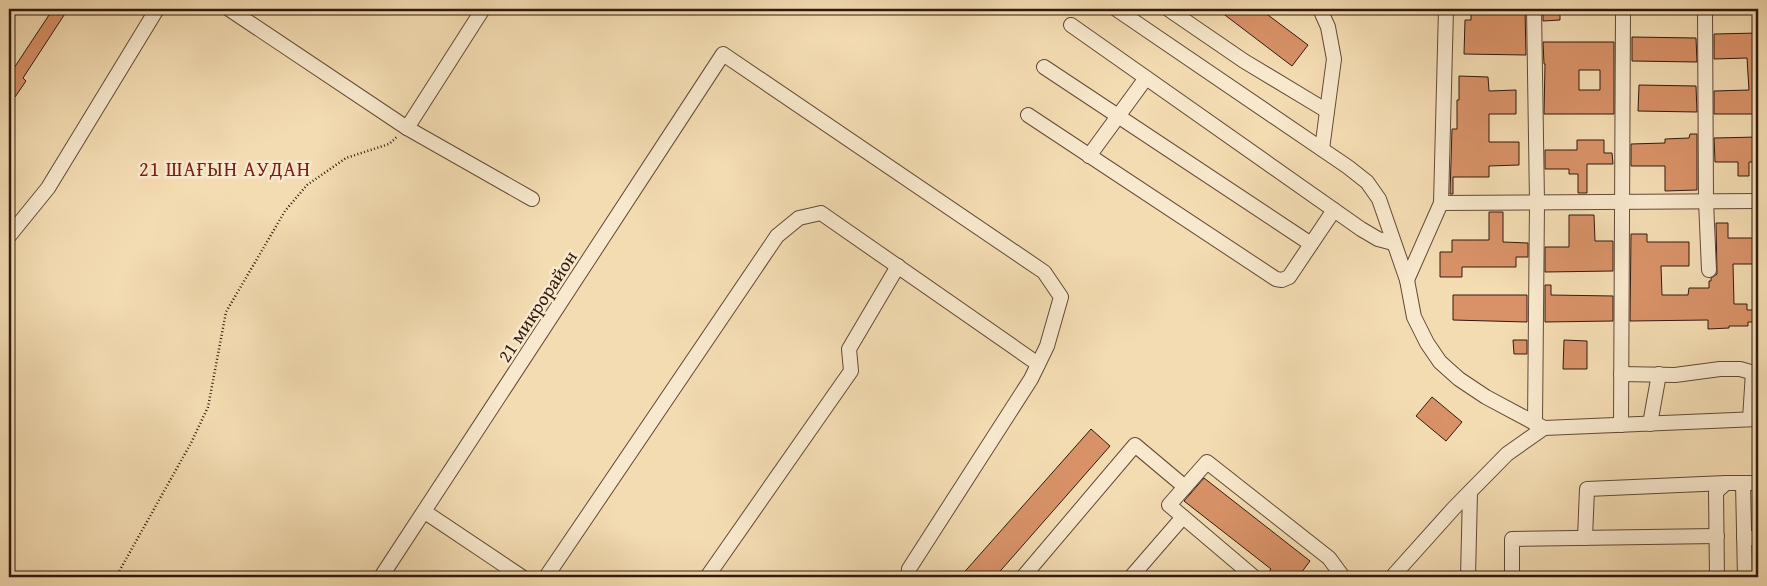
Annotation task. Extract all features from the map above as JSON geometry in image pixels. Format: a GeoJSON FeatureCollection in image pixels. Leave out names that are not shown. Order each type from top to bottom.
{"type":"FeatureCollection","features":[{"type":"Feature","properties":{"kind":"street"},"geometry":{"type":"LineString","coordinates":[[9,236],[48,188],[157,9]]}},
{"type":"Feature","properties":{"kind":"street"},"geometry":{"type":"LineString","coordinates":[[229,9],[407,128],[532,199]]}},
{"type":"Feature","properties":{"kind":"street"},"geometry":{"type":"LineString","coordinates":[[407,128],[483,9]]}},
{"type":"Feature","properties":{"kind":"street"},"geometry":{"type":"LineString","coordinates":[[1116,9],[1322,149],[1367,182],[1379,199],[1407,280],[1414,317],[1427,343],[1440,362],[1458,379],[1486,397],[1540,426],[1621,425],[1754,419],[1756,373],[1740,369],[1720,369],[1675,375],[1621,374]]}},
{"type":"Feature","properties":{"kind":"street"},"geometry":{"type":"LineString","coordinates":[[1168,9],[1244,61],[1327,111]]}},
{"type":"Feature","properties":{"kind":"street"},"geometry":{"type":"LineString","coordinates":[[1320,9],[1328,27],[1334,59],[1322,149]]}},
{"type":"Feature","properties":{"kind":"street"},"geometry":{"type":"LineString","coordinates":[[1407,280],[1441,203],[1446,9]]}},
{"type":"Feature","properties":{"kind":"street"},"geometry":{"type":"LineString","coordinates":[[1534,9],[1540,426]]}},
{"type":"Feature","properties":{"kind":"street"},"geometry":{"type":"LineString","coordinates":[[1621,425],[1623,9]]}},
{"type":"Feature","properties":{"kind":"street"},"geometry":{"type":"LineString","coordinates":[[1706,9],[1708,270]]}},
{"type":"Feature","properties":{"kind":"street"},"geometry":{"type":"LineString","coordinates":[[1071,25],[1370,235],[1393,244]]}},
{"type":"Feature","properties":{"kind":"street","name":"21 микрорайон"},"geometry":{"type":"LineString","coordinates":[[382,577],[723,54],[1044,272],[1061,297],[1047,346],[1038,364]]}},
{"type":"Feature","properties":{"kind":"street"},"geometry":{"type":"LineString","coordinates":[[1044,67],[1311,244]]}},
{"type":"Feature","properties":{"kind":"street"},"geometry":{"type":"LineString","coordinates":[[1090,156],[1146,78]]}},
{"type":"Feature","properties":{"kind":"street"},"geometry":{"type":"LineString","coordinates":[[1028,115],[1276,279],[1282,280],[1289,277],[1334,210]]}},
{"type":"Feature","properties":{"kind":"street"},"geometry":{"type":"LineString","coordinates":[[1441,203],[1758,201]]}},
{"type":"Feature","properties":{"kind":"street"},"geometry":{"type":"LineString","coordinates":[[546,577],[772,244],[784,230],[799,218],[821,213],[1038,364],[1031,379],[909,569],[908,577]]}},
{"type":"Feature","properties":{"kind":"street"},"geometry":{"type":"LineString","coordinates":[[707,577],[851,371],[848,349],[898,266]]}},
{"type":"Feature","properties":{"kind":"street"},"geometry":{"type":"LineString","coordinates":[[1650,424],[1659,374]]}},
{"type":"Feature","properties":{"kind":"street"},"geometry":{"type":"LineString","coordinates":[[1392,577],[1507,454],[1540,426]]}},
{"type":"Feature","properties":{"kind":"street"},"geometry":{"type":"LineString","coordinates":[[1022,577],[1135,445],[1185,487]]}},
{"type":"Feature","properties":{"kind":"street"},"geometry":{"type":"LineString","coordinates":[[1254,577],[1169,505],[1207,462],[1329,558],[1343,577]]}},
{"type":"Feature","properties":{"kind":"street"},"geometry":{"type":"LineString","coordinates":[[1717,577],[1716,492],[1726,483]]}},
{"type":"Feature","properties":{"kind":"street"},"geometry":{"type":"LineString","coordinates":[[1585,538],[1587,489],[1758,483]]}},
{"type":"Feature","properties":{"kind":"street"},"geometry":{"type":"LineString","coordinates":[[1743,484],[1744,577]]}},
{"type":"Feature","properties":{"kind":"street"},"geometry":{"type":"LineString","coordinates":[[1468,577],[1470,492]]}},
{"type":"Feature","properties":{"kind":"street"},"geometry":{"type":"LineString","coordinates":[[426,512],[522,577]]}},
{"type":"Feature","properties":{"kind":"street"},"geometry":{"type":"LineString","coordinates":[[1131,577],[1183,517]]}},
{"type":"Feature","properties":{"kind":"street"},"geometry":{"type":"LineString","coordinates":[[1512,577],[1512,539],[1717,536]]}},
{"type":"Feature","properties":{"kind":"street"},"geometry":{"type":"LineString","coordinates":[[1744,538],[1758,538]]}},
{"type":"Feature","properties":{"kind":"path"},"geometry":{"type":"LineString","coordinates":[[116,577],[191,443],[208,408],[226,312],[285,211],[307,185],[346,158],[388,144],[407,128]]}},
{"type":"Feature","properties":{"kind":"building"},"geometry":{"type":"Polygon","coordinates":[[[53,9],[68,9],[23,78],[26,81],[15,97],[9,93],[9,68],[12,71],[53,9]]]}},
{"type":"Feature","properties":{"kind":"building"},"geometry":{"type":"Polygon","coordinates":[[[1217,9],[1260,9],[1308,45],[1292,66],[1217,9]]]}},
{"type":"Feature","properties":{"kind":"building"},"geometry":{"type":"Polygon","coordinates":[[[1471,9],[1525,9],[1526,55],[1464,54],[1465,20],[1471,20],[1471,9]]]}},
{"type":"Feature","properties":{"kind":"building"},"geometry":{"type":"Polygon","coordinates":[[[1543,9],[1560,9],[1560,20],[1543,21],[1543,9]]]}},
{"type":"Feature","properties":{"kind":"building"},"geometry":{"type":"Polygon","coordinates":[[[1758,33],[1758,114],[1714,114],[1714,91],[1749,90],[1747,58],[1714,59],[1714,34],[1758,33]]]}},
{"type":"Feature","properties":{"kind":"building"},"geometry":{"type":"Polygon","coordinates":[[[1632,37],[1696,38],[1697,62],[1632,61],[1632,37]]]}},
{"type":"Feature","properties":{"kind":"building"},"geometry":{"type":"Polygon","coordinates":[[[1543,42],[1614,42],[1614,114],[1544,114],[1543,42]],[[1579,70],[1579,90],[1600,90],[1600,70],[1579,70]]]}},
{"type":"Feature","properties":{"kind":"building"},"geometry":{"type":"Polygon","coordinates":[[[1459,76],[1488,77],[1489,91],[1516,90],[1516,114],[1489,114],[1489,142],[1519,142],[1519,165],[1489,166],[1489,177],[1453,177],[1453,194],[1450,194],[1452,129],[1457,129],[1459,76]]]}},
{"type":"Feature","properties":{"kind":"building"},"geometry":{"type":"Polygon","coordinates":[[[1639,85],[1696,86],[1697,112],[1638,111],[1639,85]]]}},
{"type":"Feature","properties":{"kind":"building"},"geometry":{"type":"Polygon","coordinates":[[[1690,134],[1697,134],[1697,190],[1665,191],[1665,166],[1631,166],[1631,144],[1665,143],[1665,139],[1689,138],[1690,134]]]}},
{"type":"Feature","properties":{"kind":"building"},"geometry":{"type":"Polygon","coordinates":[[[1758,137],[1758,162],[1749,162],[1749,176],[1738,176],[1738,162],[1715,162],[1714,138],[1758,137]]]}},
{"type":"Feature","properties":{"kind":"building"},"geometry":{"type":"Polygon","coordinates":[[[1577,140],[1604,140],[1604,153],[1612,153],[1613,164],[1587,164],[1587,193],[1578,193],[1578,174],[1569,174],[1569,169],[1545,169],[1545,150],[1577,150],[1577,140]]]}},
{"type":"Feature","properties":{"kind":"building"},"geometry":{"type":"Polygon","coordinates":[[[1489,212],[1503,212],[1503,242],[1528,243],[1528,257],[1516,257],[1516,267],[1462,267],[1462,277],[1440,277],[1440,252],[1452,252],[1452,240],[1489,240],[1489,212]]]}},
{"type":"Feature","properties":{"kind":"building"},"geometry":{"type":"Polygon","coordinates":[[[1569,215],[1594,215],[1595,241],[1613,241],[1613,271],[1545,272],[1545,247],[1569,247],[1569,215]]]}},
{"type":"Feature","properties":{"kind":"building"},"geometry":{"type":"Polygon","coordinates":[[[1716,223],[1728,223],[1728,238],[1758,238],[1758,264],[1733,264],[1734,304],[1747,304],[1747,310],[1758,310],[1758,322],[1748,322],[1748,326],[1708,329],[1708,320],[1630,321],[1631,234],[1647,234],[1647,242],[1689,242],[1689,266],[1661,266],[1662,295],[1688,295],[1689,288],[1709,288],[1709,281],[1717,274],[1716,223]]]}},
{"type":"Feature","properties":{"kind":"building"},"geometry":{"type":"Polygon","coordinates":[[[1545,285],[1551,285],[1551,295],[1613,296],[1613,321],[1545,322],[1545,285]]]}},
{"type":"Feature","properties":{"kind":"building"},"geometry":{"type":"Polygon","coordinates":[[[1453,295],[1527,295],[1527,322],[1453,320],[1453,295]]]}},
{"type":"Feature","properties":{"kind":"building"},"geometry":{"type":"Polygon","coordinates":[[[1513,340],[1527,340],[1527,354],[1514,354],[1513,340]]]}},
{"type":"Feature","properties":{"kind":"building"},"geometry":{"type":"Polygon","coordinates":[[[1564,340],[1587,341],[1587,369],[1563,369],[1564,340]]]}},
{"type":"Feature","properties":{"kind":"building"},"geometry":{"type":"Polygon","coordinates":[[[1432,397],[1462,422],[1446,441],[1416,416],[1432,397]]]}},
{"type":"Feature","properties":{"kind":"building"},"geometry":{"type":"Polygon","coordinates":[[[1091,429],[1110,446],[995,577],[960,577],[1091,429]]]}},
{"type":"Feature","properties":{"kind":"building"},"geometry":{"type":"Polygon","coordinates":[[[1204,478],[1310,561],[1298,577],[1264,577],[1271,569],[1184,501],[1204,478]]]}},
{"type":"Feature","properties":{"kind":"district","name":"21 ШАҒЫН АУДАН"},"geometry":{"type":"Point","coordinates":[225,168]}}]}
